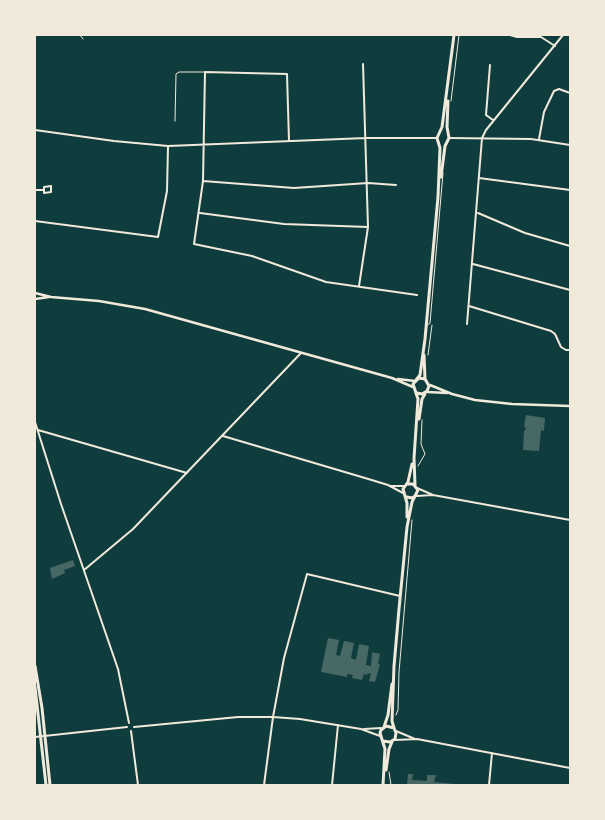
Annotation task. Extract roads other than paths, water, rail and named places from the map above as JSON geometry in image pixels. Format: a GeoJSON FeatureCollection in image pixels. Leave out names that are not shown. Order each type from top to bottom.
{"type":"FeatureCollection","features":[{"type":"Feature","properties":{"kind":"main road"},"geometry":{"type":"LineString","coordinates":[[407,527],[416,486],[414,458],[417,393],[413,387],[420,375],[441,172],[449,136],[447,127],[453,35]]}},
{"type":"Feature","properties":{"kind":"main road"},"geometry":{"type":"LineString","coordinates":[[438,198],[440,148],[437,138],[442,127],[449,80]]}},
{"type":"Feature","properties":{"kind":"main road"},"geometry":{"type":"LineString","coordinates":[[440,133],[444,132],[449,136]]}},
{"type":"Feature","properties":{"kind":"main road"},"geometry":{"type":"LineString","coordinates":[[439,143],[446,144]]}},
{"type":"Feature","properties":{"kind":"main road"},"geometry":{"type":"LineString","coordinates":[[416,434],[422,399],[429,389],[429,384],[425,379],[425,338]]}},
{"type":"Feature","properties":{"kind":"main road"},"geometry":{"type":"LineString","coordinates":[[416,380],[425,379]]}},
{"type":"Feature","properties":{"kind":"main road"},"geometry":{"type":"LineString","coordinates":[[417,393],[426,393]]}},
{"type":"Feature","properties":{"kind":"main road"},"geometry":{"type":"LineString","coordinates":[[383,785],[385,749],[380,733],[384,728],[388,715],[407,527],[408,506],[405,485],[409,478],[414,458]]}},
{"type":"Feature","properties":{"kind":"main road"},"geometry":{"type":"LineString","coordinates":[[405,485],[411,483],[416,486]]}},
{"type":"Feature","properties":{"kind":"main road"},"geometry":{"type":"LineString","coordinates":[[405,495],[410,498],[415,496]]}},
{"type":"Feature","properties":{"kind":"main road"},"geometry":{"type":"LineString","coordinates":[[35,666],[42,708],[48,785]]}},
{"type":"Feature","properties":{"kind":"main road"},"geometry":{"type":"LineString","coordinates":[[383,785],[387,762],[396,736],[392,721],[394,666]]}},
{"type":"Feature","properties":{"kind":"main road"},"geometry":{"type":"LineString","coordinates":[[35,687],[48,785]]}},
{"type":"Feature","properties":{"kind":"main road"},"geometry":{"type":"LineString","coordinates":[[384,728],[389,726],[394,728]]}},
{"type":"Feature","properties":{"kind":"main road"},"geometry":{"type":"LineString","coordinates":[[383,740],[387,742],[393,741]]}},
{"type":"Feature","properties":{"kind":"street"},"geometry":{"type":"LineString","coordinates":[[510,35],[517,37],[541,37],[554,46]]}},
{"type":"Feature","properties":{"kind":"street"},"geometry":{"type":"LineString","coordinates":[[467,324],[482,138],[486,130],[563,35]]}},
{"type":"Feature","properties":{"kind":"street"},"geometry":{"type":"LineString","coordinates":[[359,287],[368,227],[363,64]]}},
{"type":"Feature","properties":{"kind":"street"},"geometry":{"type":"LineString","coordinates":[[490,65],[486,115],[494,120]]}},
{"type":"Feature","properties":{"kind":"street"},"geometry":{"type":"LineString","coordinates":[[289,142],[287,74],[205,72],[203,181],[200,213],[194,244],[252,256],[326,282],[418,295]]}},
{"type":"Feature","properties":{"kind":"street"},"geometry":{"type":"LineString","coordinates":[[539,140],[544,112],[554,91],[559,89],[570,93]]}},
{"type":"Feature","properties":{"kind":"street"},"geometry":{"type":"LineString","coordinates":[[35,130],[168,146],[366,138],[437,138]]}},
{"type":"Feature","properties":{"kind":"street"},"geometry":{"type":"LineString","coordinates":[[449,136],[539,140],[570,145]]}},
{"type":"Feature","properties":{"kind":"street"},"geometry":{"type":"LineString","coordinates":[[35,221],[158,237],[167,191],[168,146]]}},
{"type":"Feature","properties":{"kind":"street"},"geometry":{"type":"LineString","coordinates":[[479,178],[570,190]]}},
{"type":"Feature","properties":{"kind":"street"},"geometry":{"type":"LineString","coordinates":[[203,181],[294,188],[368,183],[396,185]]}},
{"type":"Feature","properties":{"kind":"street"},"geometry":{"type":"LineString","coordinates":[[35,190],[44,190]]}},
{"type":"Feature","properties":{"kind":"street"},"geometry":{"type":"LineString","coordinates":[[477,212],[525,233],[570,246]]}},
{"type":"Feature","properties":{"kind":"street"},"geometry":{"type":"LineString","coordinates":[[200,213],[284,224],[368,227]]}},
{"type":"Feature","properties":{"kind":"street"},"geometry":{"type":"LineString","coordinates":[[472,264],[570,290]]}},
{"type":"Feature","properties":{"kind":"street"},"geometry":{"type":"LineString","coordinates":[[35,293],[145,309],[392,378],[413,387]]}},
{"type":"Feature","properties":{"kind":"street"},"geometry":{"type":"LineString","coordinates":[[35,299],[51,296]]}},
{"type":"Feature","properties":{"kind":"street"},"geometry":{"type":"LineString","coordinates":[[468,306],[551,331],[555,334],[561,347],[570,350]]}},
{"type":"Feature","properties":{"kind":"street"},"geometry":{"type":"LineString","coordinates":[[84,570],[133,529],[301,353]]}},
{"type":"Feature","properties":{"kind":"street"},"geometry":{"type":"LineString","coordinates":[[392,378],[416,380]]}},
{"type":"Feature","properties":{"kind":"street"},"geometry":{"type":"LineString","coordinates":[[429,384],[434,388],[475,400],[512,404],[570,406]]}},
{"type":"Feature","properties":{"kind":"street"},"geometry":{"type":"LineString","coordinates":[[426,393],[452,394]]}},
{"type":"Feature","properties":{"kind":"street"},"geometry":{"type":"LineString","coordinates":[[35,422],[118,669],[129,724]]}},
{"type":"Feature","properties":{"kind":"street"},"geometry":{"type":"LineString","coordinates":[[37,430],[187,473]]}},
{"type":"Feature","properties":{"kind":"street"},"geometry":{"type":"LineString","coordinates":[[223,436],[388,485],[405,495]]}},
{"type":"Feature","properties":{"kind":"street"},"geometry":{"type":"LineString","coordinates":[[388,485],[405,485]]}},
{"type":"Feature","properties":{"kind":"street"},"geometry":{"type":"LineString","coordinates":[[416,486],[432,495]]}},
{"type":"Feature","properties":{"kind":"street"},"geometry":{"type":"LineString","coordinates":[[415,496],[432,495],[570,520]]}},
{"type":"Feature","properties":{"kind":"street"},"geometry":{"type":"LineString","coordinates":[[264,785],[273,717],[284,658],[307,574],[400,596]]}},
{"type":"Feature","properties":{"kind":"street"},"geometry":{"type":"LineString","coordinates":[[129,724],[132,724],[134,727],[238,716],[273,717],[300,719],[361,729],[380,736]]}},
{"type":"Feature","properties":{"kind":"street"},"geometry":{"type":"LineString","coordinates":[[35,737],[126,727],[129,724]]}},
{"type":"Feature","properties":{"kind":"street"},"geometry":{"type":"LineString","coordinates":[[332,785],[338,725]]}},
{"type":"Feature","properties":{"kind":"street"},"geometry":{"type":"LineString","coordinates":[[126,727],[131,731],[138,785]]}},
{"type":"Feature","properties":{"kind":"street"},"geometry":{"type":"LineString","coordinates":[[131,731],[134,727]]}},
{"type":"Feature","properties":{"kind":"street"},"geometry":{"type":"LineString","coordinates":[[361,729],[384,728]]}},
{"type":"Feature","properties":{"kind":"street"},"geometry":{"type":"LineString","coordinates":[[394,728],[401,734],[417,739],[570,768]]}},
{"type":"Feature","properties":{"kind":"street"},"geometry":{"type":"LineString","coordinates":[[393,741],[417,739]]}},
{"type":"Feature","properties":{"kind":"street"},"geometry":{"type":"LineString","coordinates":[[489,785],[492,753]]}},
{"type":"Feature","properties":{"kind":"lane"},"geometry":{"type":"LineString","coordinates":[[80,35],[83,39]]}},
{"type":"Feature","properties":{"kind":"lane"},"geometry":{"type":"LineString","coordinates":[[175,121],[176,74],[179,72],[205,72]]}},
{"type":"Feature","properties":{"kind":"lane"},"geometry":{"type":"LineString","coordinates":[[426,326],[430,323],[433,293],[444,173],[441,172]]}}]}
